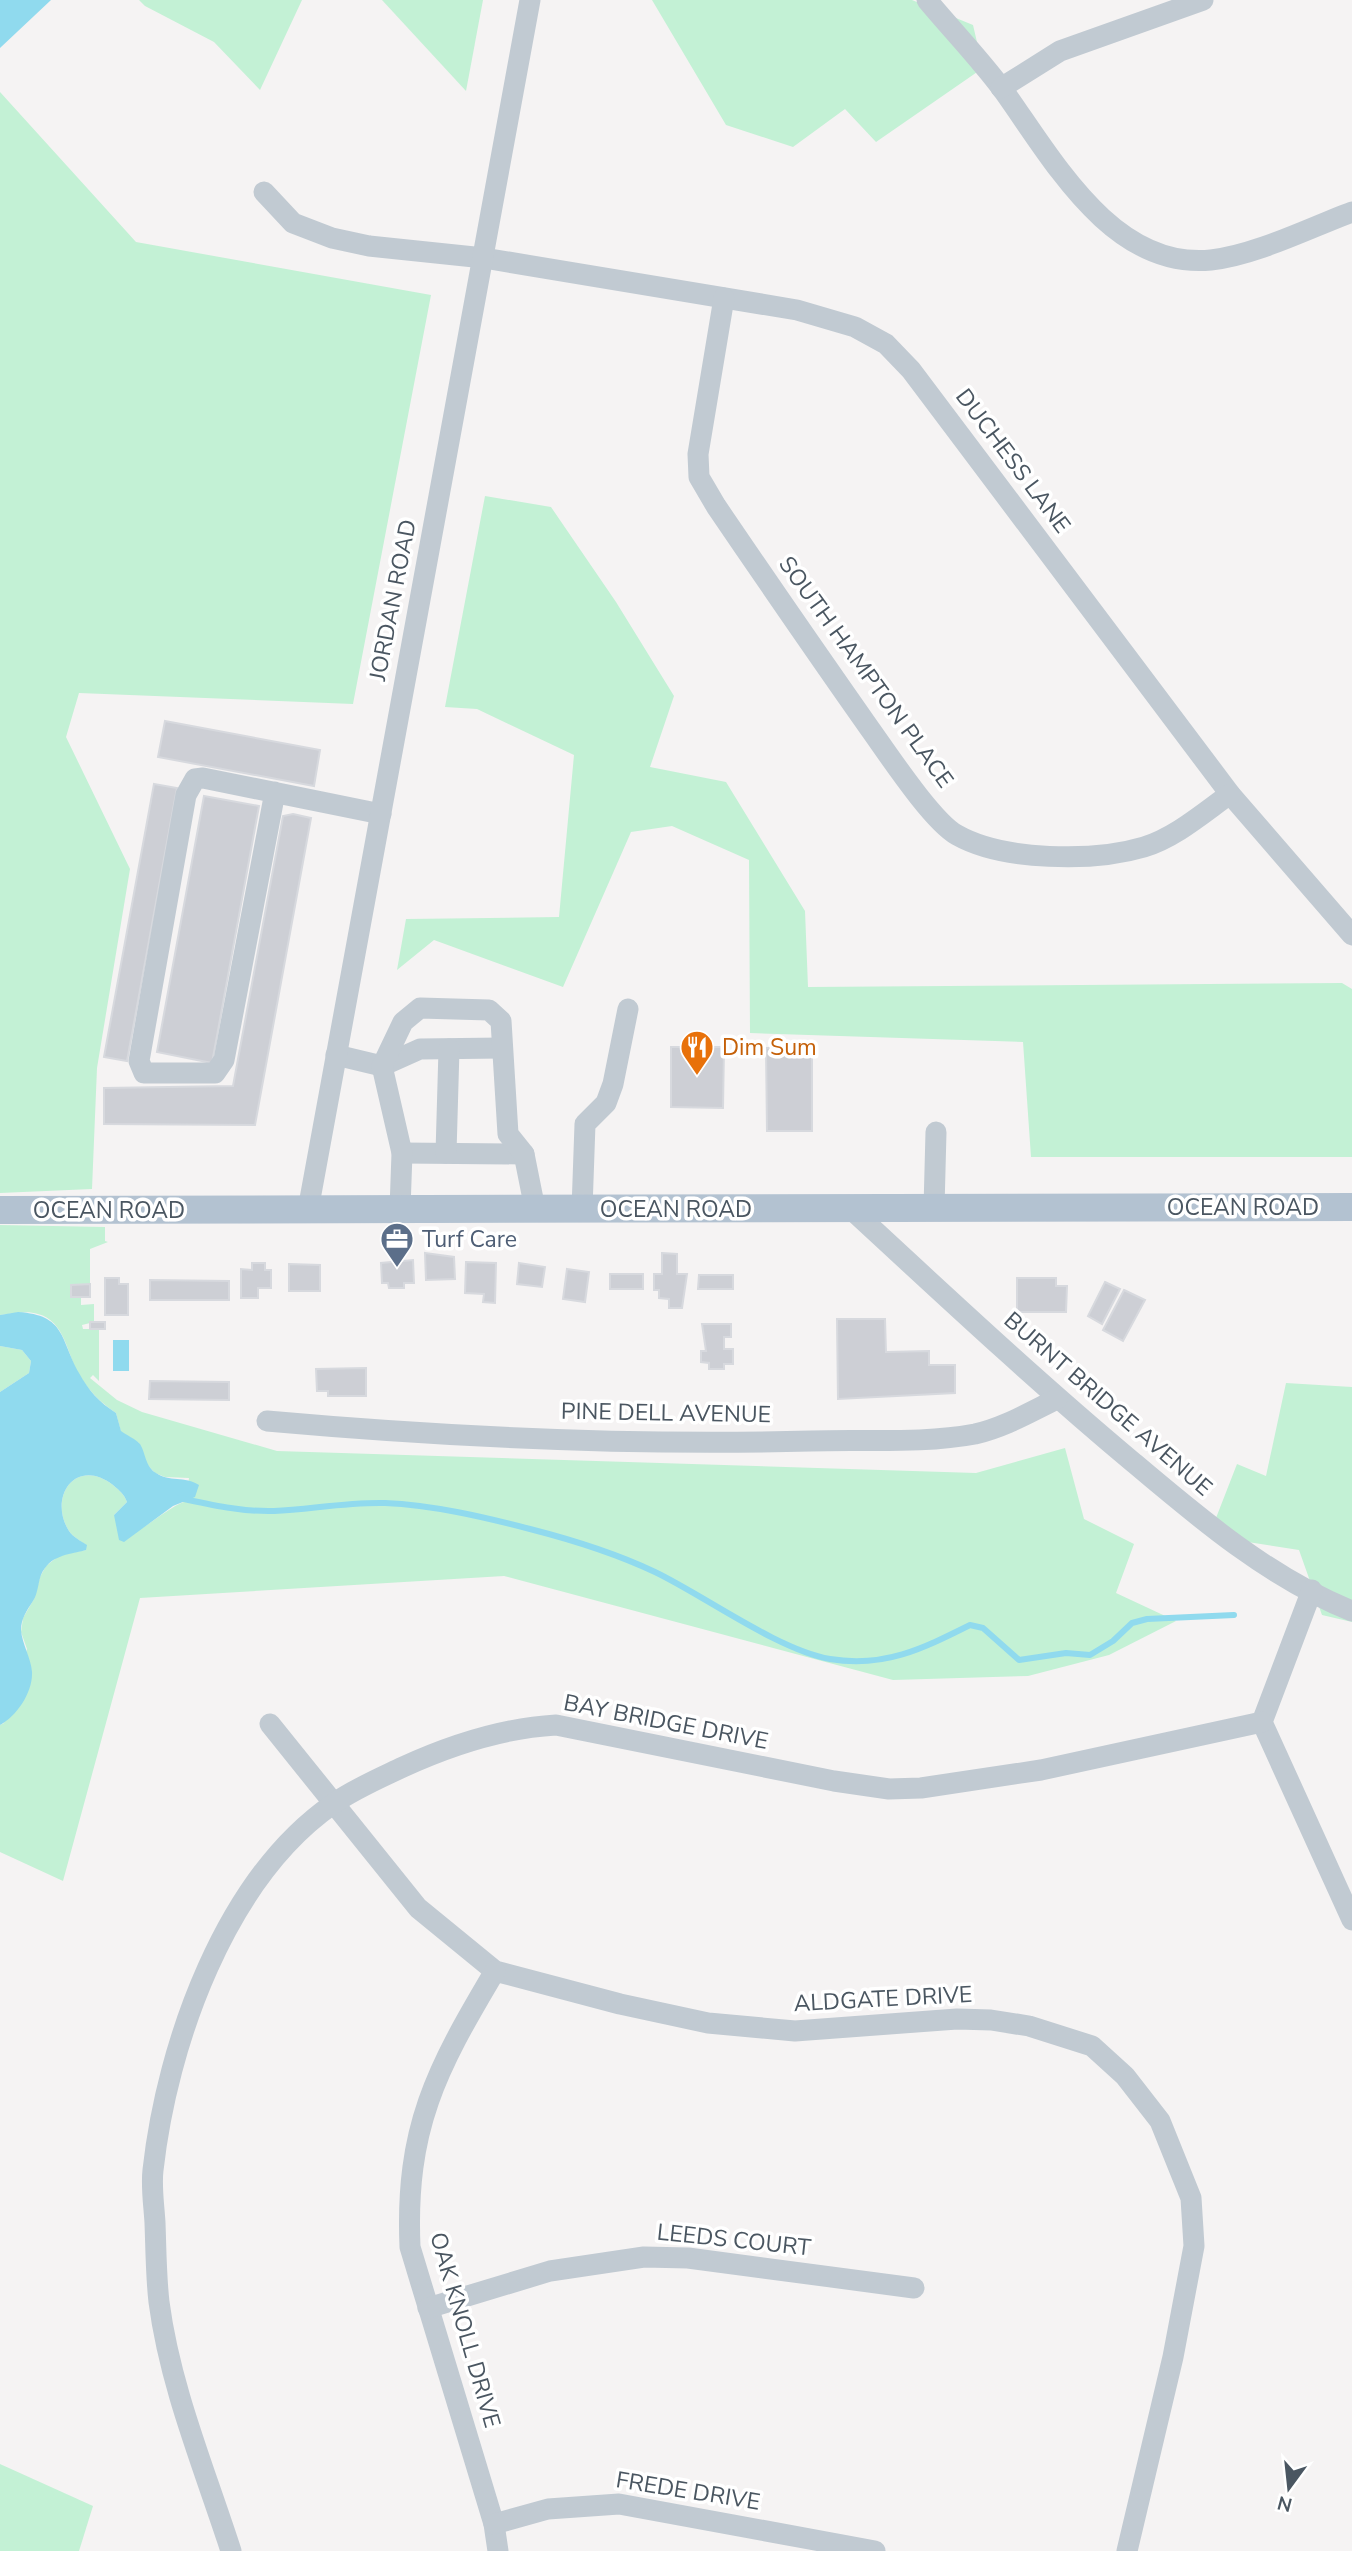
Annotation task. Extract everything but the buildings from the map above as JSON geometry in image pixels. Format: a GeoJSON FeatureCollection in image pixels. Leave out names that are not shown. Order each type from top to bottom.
{"type":"FeatureCollection","features":[{"type":"Feature","properties":{"kind":"main road","name":"OCEAN ROAD"},"geometry":{"type":"LineString","coordinates":[[0,1210],[1352,1207]]}},
{"type":"Feature","properties":{"kind":"street","name":"JORDAN ROAD"},"geometry":{"type":"LineString","coordinates":[[308,1210],[530,0]]}},
{"type":"Feature","properties":{"kind":"street"},"geometry":{"type":"LineString","coordinates":[[927,0],[1001,88],[1051,162],[1114,230],[1143,247],[1181,260],[1210,260],[1234,256],[1352,212]]}},
{"type":"Feature","properties":{"kind":"street"},"geometry":{"type":"LineString","coordinates":[[1001,88],[1060,51],[1203,0]]}},
{"type":"Feature","properties":{"kind":"street","name":"DUCHESS LANE"},"geometry":{"type":"LineString","coordinates":[[264,192],[293,223],[332,238],[369,246],[484,258],[797,310],[855,327],[886,344],[912,370],[1230,794],[1352,935]]}},
{"type":"Feature","properties":{"kind":"street","name":"SOUTH HAMPTON PLACE"},"geometry":{"type":"LineString","coordinates":[[724,298],[698,454],[699,477],[716,506],[903,777],[955,834],[983,846],[1028,855],[1093,856],[1144,847],[1173,834],[1230,794]]}},
{"type":"Feature","properties":{"kind":"street"},"geometry":{"type":"LineString","coordinates":[[275,792],[224,1059],[215,1073],[144,1073],[139,1061],[190,786],[195,779],[203,778],[275,792],[381,814]]}},
{"type":"Feature","properties":{"kind":"street"},"geometry":{"type":"LineString","coordinates":[[400,1209],[402,1153],[382,1066],[403,1022],[420,1008],[489,1010],[501,1021],[508,1133],[524,1154],[536,1209]]}},
{"type":"Feature","properties":{"kind":"street"},"geometry":{"type":"LineString","coordinates":[[582,1209],[585,1124],[606,1103],[613,1084],[628,1009]]}},
{"type":"Feature","properties":{"kind":"street"},"geometry":{"type":"LineString","coordinates":[[336,1055],[382,1066],[420,1049],[502,1048]]}},
{"type":"Feature","properties":{"kind":"street"},"geometry":{"type":"LineString","coordinates":[[446,1153],[449,1049]]}},
{"type":"Feature","properties":{"kind":"street"},"geometry":{"type":"LineString","coordinates":[[934,1208],[936,1132]]}},
{"type":"Feature","properties":{"kind":"street"},"geometry":{"type":"LineString","coordinates":[[402,1153],[524,1154]]}},
{"type":"Feature","properties":{"kind":"street","name":"BURNT BRIDGE AVENUE"},"geometry":{"type":"LineString","coordinates":[[850,1208],[1057,1399],[1199,1517],[1287,1577],[1352,1611]]}},
{"type":"Feature","properties":{"kind":"street","name":"PINE DELL AVENUE"},"geometry":{"type":"LineString","coordinates":[[267,1421],[394,1431],[729,1443],[973,1434],[1005,1426],[1057,1399]]}},
{"type":"Feature","properties":{"kind":"street"},"geometry":{"type":"LineString","coordinates":[[1312,1590],[1262,1722],[1352,1920]]}},
{"type":"Feature","properties":{"kind":"street","name":"BAY BRIDGE DRIVE"},"geometry":{"type":"LineString","coordinates":[[231,2551],[177,2386],[159,2303],[152,2173],[165,2088],[184,2022],[229,1926],[265,1872],[289,1844],[333,1804],[433,1753],[522,1727],[555,1725],[834,1781],[889,1789],[921,1788],[1041,1770],[1262,1722]]}},
{"type":"Feature","properties":{"kind":"street","name":"ALDGATE DRIVE"},"geometry":{"type":"LineString","coordinates":[[270,1724],[418,1908],[495,1971],[620,2004],[708,2023],[795,2031],[957,2019],[991,2020],[1029,2026],[1091,2046],[1125,2076],[1160,2121],[1191,2198],[1194,2246],[1173,2357],[1127,2551]]}},
{"type":"Feature","properties":{"kind":"street","name":"OAK KNOLL DRIVE"},"geometry":{"type":"LineString","coordinates":[[495,1971],[431,2086],[415,2140],[408,2212],[410,2247],[494,2524],[498,2551]]}},
{"type":"Feature","properties":{"kind":"street","name":"LEEDS COURT"},"geometry":{"type":"LineString","coordinates":[[428,2308],[550,2271],[644,2257],[688,2258],[914,2288]]}},
{"type":"Feature","properties":{"kind":"street","name":"FREDE DRIVE"},"geometry":{"type":"LineString","coordinates":[[494,2524],[548,2509],[619,2504],[875,2551]]}},
{"type":"Feature","properties":{"kind":"green space"},"geometry":{"type":"Polygon","coordinates":[[[139,0],[302,0],[260,90],[214,42],[145,6],[139,0]]]}},
{"type":"Feature","properties":{"kind":"green space"},"geometry":{"type":"Polygon","coordinates":[[[382,0],[483,0],[466,91],[382,0]]]}},
{"type":"Feature","properties":{"kind":"green space"},"geometry":{"type":"Polygon","coordinates":[[[652,0],[912,0],[973,25],[983,68],[876,142],[845,109],[793,147],[726,125],[652,0]]]}},
{"type":"Feature","properties":{"kind":"green space"},"geometry":{"type":"Polygon","coordinates":[[[0,92],[136,242],[431,295],[353,704],[79,693],[66,737],[130,869],[97,1068],[92,1189],[0,1193],[0,92]]]}},
{"type":"Feature","properties":{"kind":"green space"},"geometry":{"type":"Polygon","coordinates":[[[485,496],[551,507],[616,602],[674,696],[650,767],[726,782],[805,911],[808,987],[1342,983],[1352,989],[1352,1157],[1031,1157],[1023,1042],[750,1033],[749,860],[672,826],[631,832],[563,987],[434,940],[397,970],[406,919],[559,917],[574,755],[477,709],[445,707],[485,496]]]}},
{"type":"Feature","properties":{"kind":"green space"},"geometry":{"type":"Polygon","coordinates":[[[0,1225],[105,1227],[105,1241],[108,1242],[90,1249],[90,1284],[71,1297],[81,1297],[81,1305],[94,1304],[94,1322],[82,1325],[83,1329],[99,1329],[99,1381],[93,1375],[90,1378],[117,1400],[142,1412],[277,1451],[976,1473],[1065,1448],[1084,1519],[1134,1544],[1116,1593],[1176,1621],[1109,1655],[1028,1676],[893,1680],[504,1576],[140,1598],[63,1881],[0,1852],[0,1725],[4,1723],[27,1649],[21,1632],[23,1618],[34,1599],[46,1566],[60,1555],[86,1550],[86,1545],[69,1531],[63,1518],[64,1494],[77,1478],[87,1475],[99,1477],[123,1495],[127,1502],[114,1515],[128,1535],[186,1501],[189,1478],[165,1477],[155,1473],[146,1463],[139,1443],[121,1432],[116,1413],[87,1387],[79,1375],[64,1339],[54,1324],[33,1313],[0,1315],[0,1225]]]}},
{"type":"Feature","properties":{"kind":"green space"},"geometry":{"type":"Polygon","coordinates":[[[0,1346],[22,1350],[31,1361],[29,1373],[0,1392],[0,1346]]]}},
{"type":"Feature","properties":{"kind":"green space"},"geometry":{"type":"Polygon","coordinates":[[[1286,1383],[1352,1387],[1352,1622],[1322,1615],[1299,1550],[1209,1536],[1237,1464],[1266,1476],[1286,1383]]]}},
{"type":"Feature","properties":{"kind":"green space"},"geometry":{"type":"Polygon","coordinates":[[[0,2464],[93,2506],[79,2551],[0,2551],[0,2464]]]}},
{"type":"Feature","properties":{"kind":"water"},"geometry":{"type":"Polygon","coordinates":[[[0,0],[51,0],[0,48],[0,0]]]}},
{"type":"Feature","properties":{"kind":"water"},"geometry":{"type":"Polygon","coordinates":[[[18,1312],[45,1318],[59,1331],[87,1385],[99,1400],[116,1413],[121,1431],[140,1444],[152,1470],[161,1476],[199,1485],[195,1497],[173,1506],[124,1542],[119,1540],[114,1515],[127,1502],[122,1493],[99,1477],[87,1475],[77,1478],[69,1485],[64,1494],[63,1518],[69,1531],[87,1545],[86,1550],[54,1560],[41,1575],[36,1595],[21,1626],[32,1680],[18,1710],[0,1725],[0,1392],[29,1373],[31,1361],[22,1350],[0,1346],[0,1315],[18,1312]]]}},
{"type":"Feature","properties":{"kind":"water"},"geometry":{"type":"Polygon","coordinates":[[[113,1340],[129,1340],[129,1371],[113,1371],[113,1340]]]}},
{"type":"Feature","properties":{"kind":"waterway"},"geometry":{"type":"LineString","coordinates":[[180,1498],[227,1508],[262,1511],[357,1504],[403,1504],[458,1512],[513,1525],[578,1542],[640,1565],[765,1634],[810,1654],[830,1659],[885,1659],[919,1649],[970,1625],[983,1628],[1019,1660],[1066,1653],[1090,1655],[1113,1641],[1132,1623],[1147,1619],[1234,1615]]}},
{"type":"Feature","properties":{"kind":"place","name":"Dim Sum"},"geometry":{"type":"Point","coordinates":[697,1077]}},
{"type":"Feature","properties":{"kind":"place","name":"Turf Care"},"geometry":{"type":"Point","coordinates":[397,1269]}}]}
